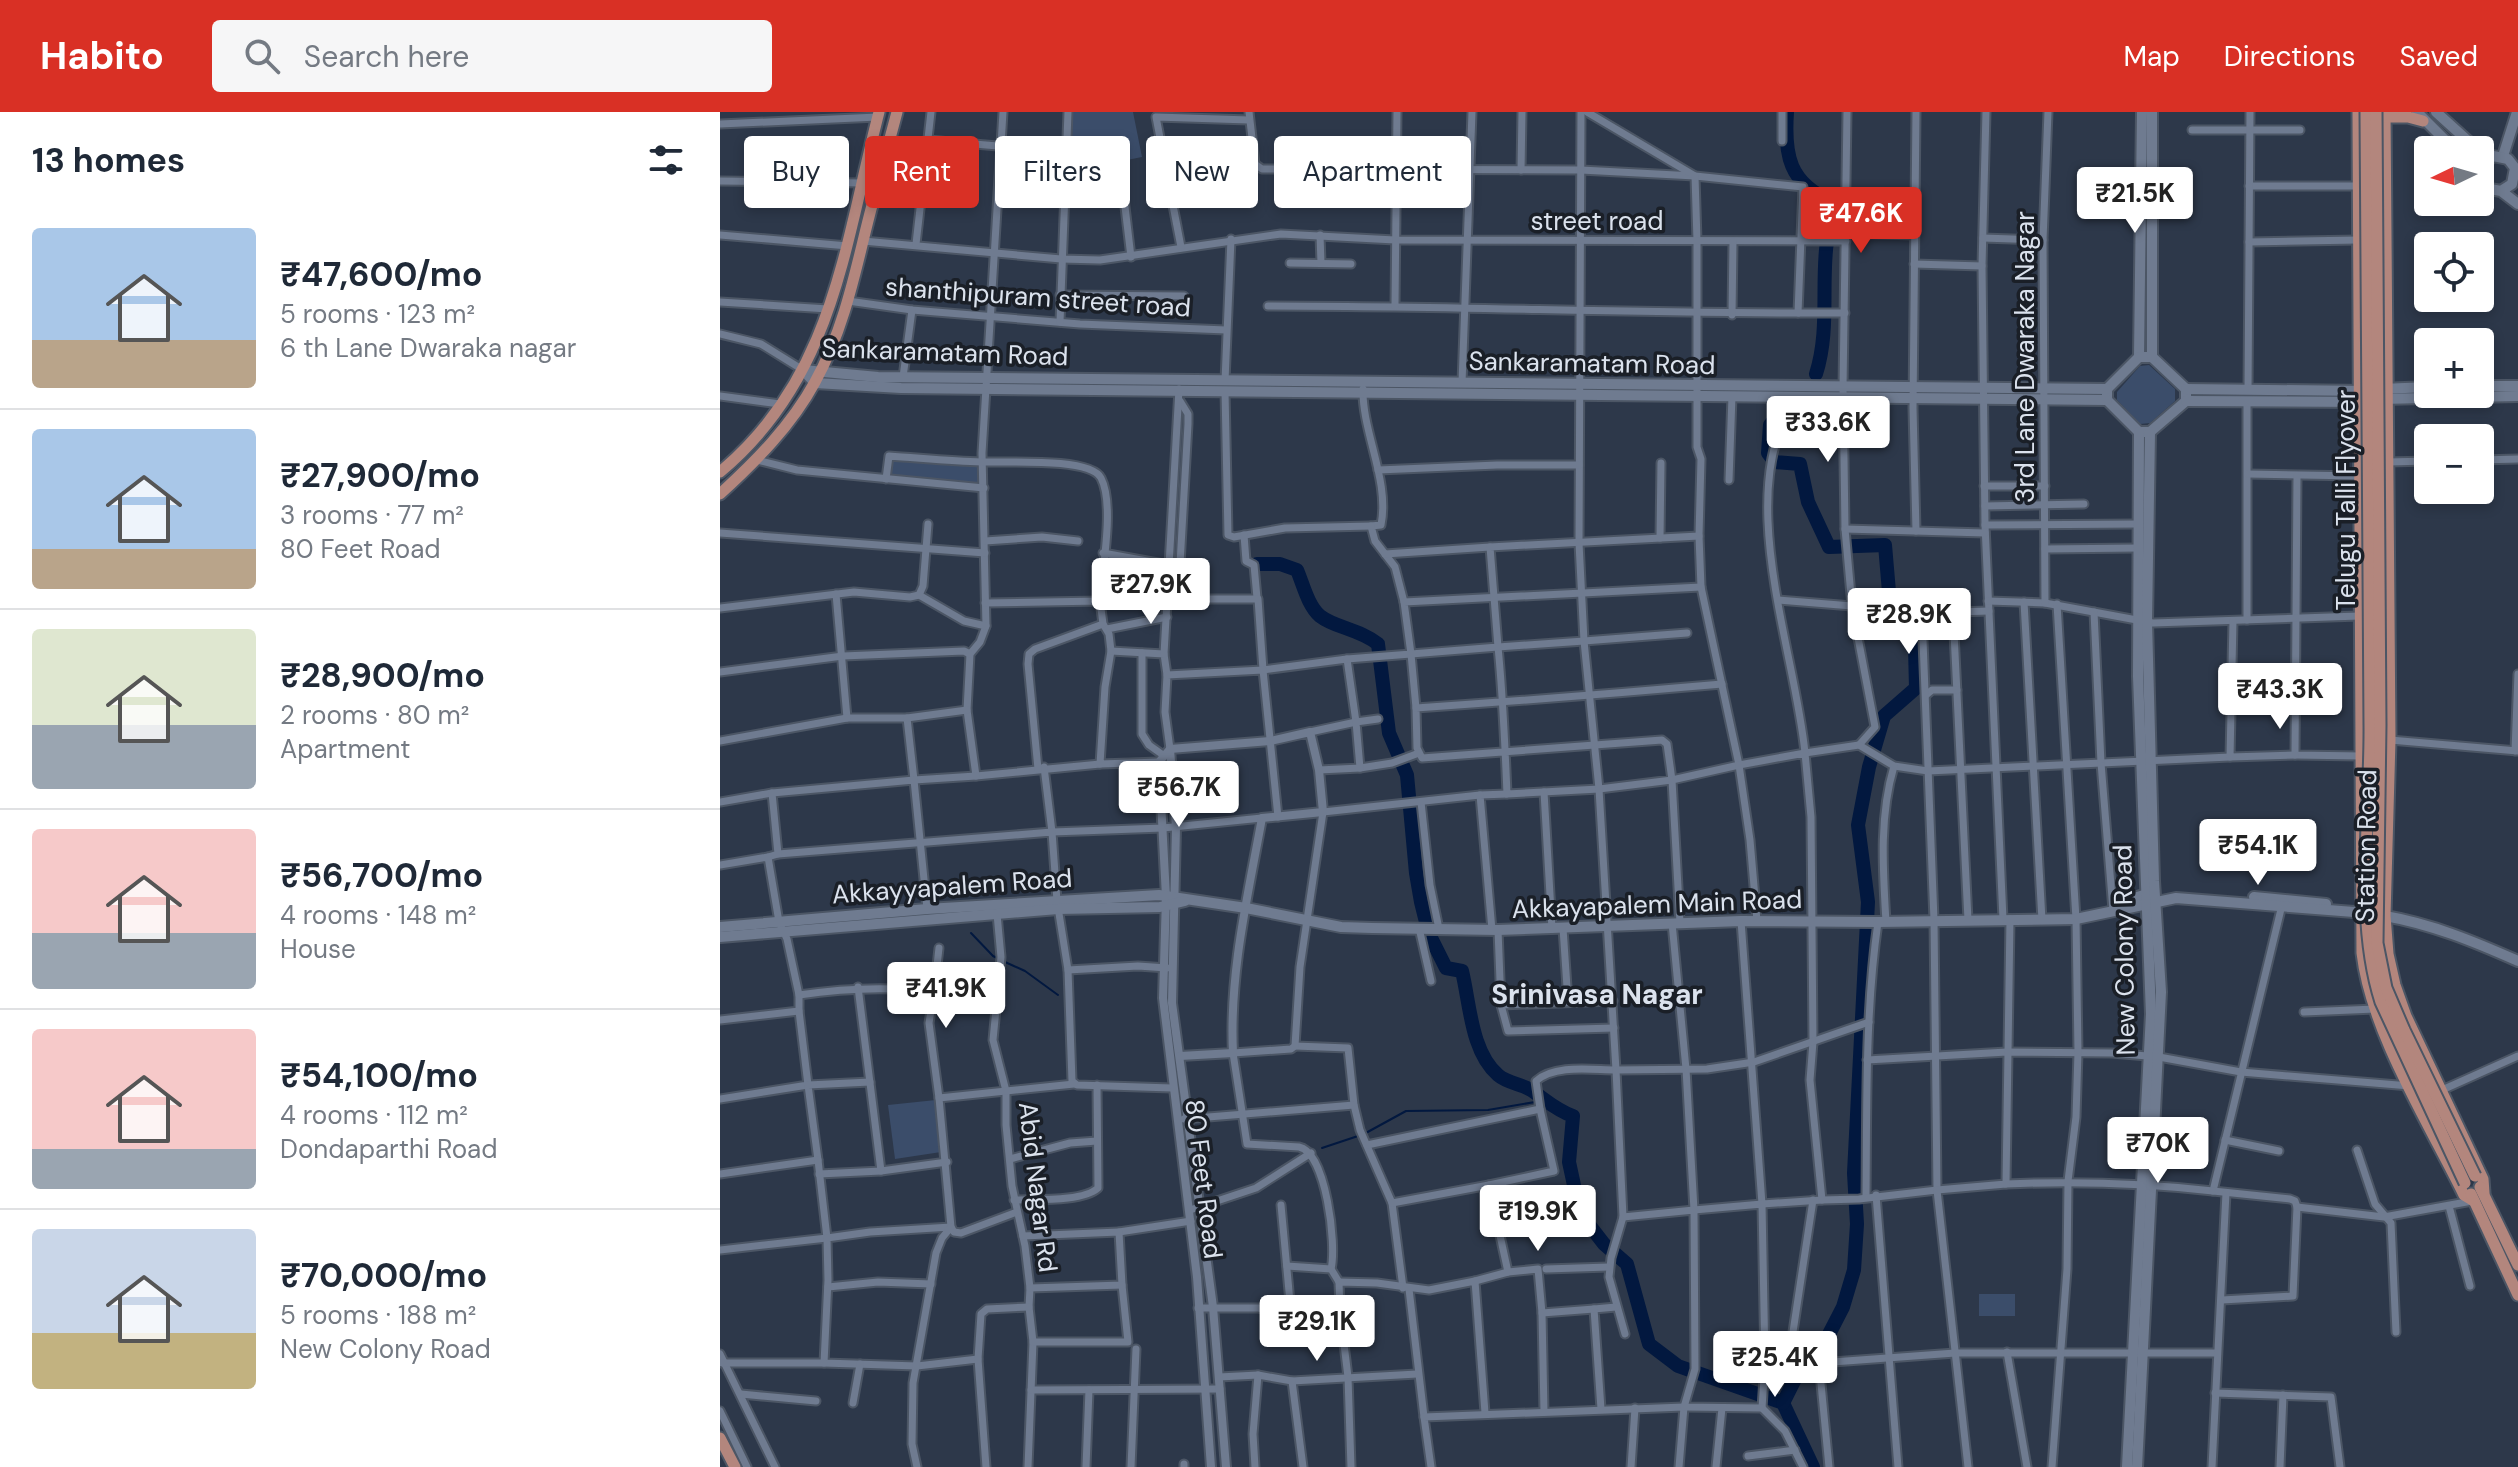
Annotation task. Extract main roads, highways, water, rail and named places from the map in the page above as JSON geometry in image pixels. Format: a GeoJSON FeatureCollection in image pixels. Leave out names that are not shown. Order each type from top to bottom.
{"type":"FeatureCollection","features":[{"type":"Feature","properties":{"kind":"main road"},"geometry":{"type":"LineString","coordinates":[[720,494],[781,433],[815,383],[848,301],[897,112]]}},
{"type":"Feature","properties":{"kind":"main road"},"geometry":{"type":"LineString","coordinates":[[2142,112],[2139,357],[2107,395],[2145,432],[2186,401],[2247,403],[2358,398],[2414,389]]}},
{"type":"Feature","properties":{"kind":"main road"},"geometry":{"type":"LineString","coordinates":[[2152,112],[2152,357]]}},
{"type":"Feature","properties":{"kind":"main road"},"geometry":{"type":"LineString","coordinates":[[2358,112],[2360,911],[2364,974],[2375,1009],[2464,1195],[2479,1197]]}},
{"type":"Feature","properties":{"kind":"main road","name":"Telugu Talli Flyover"},"geometry":{"type":"LineString","coordinates":[[2366,112],[2370,726],[2367,936],[2371,972],[2381,1002],[2479,1197]]}},
{"type":"Feature","properties":{"kind":"main road"},"geometry":{"type":"LineString","coordinates":[[2436,112],[2463,136]]}},
{"type":"Feature","properties":{"kind":"main road"},"geometry":{"type":"LineString","coordinates":[[2503,156],[2517,112]]}},
{"type":"Feature","properties":{"kind":"main road"},"geometry":{"type":"LineString","coordinates":[[720,472],[748,446],[780,404],[810,358],[831,309],[863,183],[872,114]]}},
{"type":"Feature","properties":{"kind":"main road"},"geometry":{"type":"LineString","coordinates":[[2382,114],[2420,116],[2441,136]]}},
{"type":"Feature","properties":{"kind":"main road","name":"Telugu Talli Flyover"},"geometry":{"type":"LineString","coordinates":[[2382,114],[2377,943],[2386,988],[2470,1179]]}},
{"type":"Feature","properties":{"kind":"main road","name":"Station Road"},"geometry":{"type":"LineString","coordinates":[[2382,114],[2390,740],[2385,916],[2388,954],[2406,1016],[2483,1179],[2479,1197],[2518,1295]]}},
{"type":"Feature","properties":{"kind":"main road"},"geometry":{"type":"LineString","coordinates":[[2494,155],[2503,156],[2512,163],[2516,178],[2501,191]]}},
{"type":"Feature","properties":{"kind":"main road"},"geometry":{"type":"LineString","coordinates":[[2494,189],[2518,204]]}},
{"type":"Feature","properties":{"kind":"main road"},"geometry":{"type":"LineString","coordinates":[[2139,357],[2152,357],[2186,389],[2358,398]]}},
{"type":"Feature","properties":{"kind":"main road","name":"Sankaramatam Road"},"geometry":{"type":"LineString","coordinates":[[803,370],[855,376],[1179,391],[1225,386],[2107,395]]}},
{"type":"Feature","properties":{"kind":"main road","name":"Sankaramatam Road"},"geometry":{"type":"LineString","coordinates":[[803,370],[815,383],[901,388],[986,382]]}},
{"type":"Feature","properties":{"kind":"main road","name":"Sankaramatam Road"},"geometry":{"type":"LineString","coordinates":[[1363,388],[1462,383],[1581,389]]}},
{"type":"Feature","properties":{"kind":"main road"},"geometry":{"type":"LineString","coordinates":[[2494,386],[2518,386]]}},
{"type":"Feature","properties":{"kind":"main road"},"geometry":{"type":"LineString","coordinates":[[2186,389],[2186,401]]}},
{"type":"Feature","properties":{"kind":"main road","name":"Sankaramatam Road"},"geometry":{"type":"LineString","coordinates":[[1698,391],[1732,396],[1796,398],[1843,393]]}},
{"type":"Feature","properties":{"kind":"main road"},"geometry":{"type":"LineString","coordinates":[[2385,394],[2518,396]]}},
{"type":"Feature","properties":{"kind":"main road","name":"New Colony Road"},"geometry":{"type":"LineString","coordinates":[[2127,1467],[2137,1354],[2154,1056],[2138,548],[2145,432]]}},
{"type":"Feature","properties":{"kind":"main road","name":"New Colony Road"},"geometry":{"type":"LineString","coordinates":[[2142,622],[2145,432]]}},
{"type":"Feature","properties":{"kind":"main road","name":"Akkayapalem Main Road"},"geometry":{"type":"LineString","coordinates":[[1421,928],[1495,930],[1741,921],[2076,919],[2119,911],[2151,898],[2196,892],[2360,911]]}},
{"type":"Feature","properties":{"kind":"main road","name":"Akkayyapalem Road"},"geometry":{"type":"LineString","coordinates":[[720,927],[781,926],[927,909],[1174,901],[1246,908],[1309,922],[1358,928],[1421,928]]}},
{"type":"Feature","properties":{"kind":"main road"},"geometry":{"type":"LineString","coordinates":[[720,937],[781,926],[997,914],[1057,905]]}},
{"type":"Feature","properties":{"kind":"main road"},"geometry":{"type":"LineString","coordinates":[[2385,916],[2420,923],[2465,938],[2518,961]]}},
{"type":"Feature","properties":{"kind":"main road","name":"Station Road"},"geometry":{"type":"LineString","coordinates":[[2479,1197],[2518,1265]]}},
{"type":"Feature","properties":{"kind":"main road","name":"New Colony Road"},"geometry":{"type":"LineString","coordinates":[[2137,1354],[2137,1467]]}},
{"type":"Feature","properties":{"kind":"main road"},"geometry":{"type":"LineString","coordinates":[[720,1438],[735,1467]]}},
{"type":"Feature","properties":{"kind":"waterway"},"geometry":{"type":"LineString","coordinates":[[1787,112],[1787,142],[1792,166],[1806,186],[1831,201],[1832,207],[1826,250],[1824,328],[1816,374]]}},
{"type":"Feature","properties":{"kind":"waterway"},"geometry":{"type":"LineString","coordinates":[[1783,1403],[1802,1365],[1825,1342],[1843,1307],[1854,1270],[1857,1224],[1854,1173],[1868,902],[1858,825],[1869,767],[1884,716],[1916,688],[1915,647],[1905,634],[1892,627],[1885,545],[1829,547],[1808,502],[1800,464],[1775,462],[1768,453],[1770,425],[1786,406]]}},
{"type":"Feature","properties":{"kind":"waterway"},"geometry":{"type":"LineString","coordinates":[[1257,564],[1280,564],[1297,570],[1309,601],[1320,616],[1378,644],[1389,733],[1407,775],[1416,873],[1429,934],[1446,968],[1462,971],[1477,1041],[1489,1065],[1502,1078],[1531,1090],[1573,1116],[1569,1162],[1580,1213],[1604,1244],[1627,1264],[1649,1344],[1678,1366],[1783,1403],[1813,1467]]}},
{"type":"Feature","properties":{"kind":"waterway"},"geometry":{"type":"LineString","coordinates":[[971,933],[999,959]]}},
{"type":"Feature","properties":{"kind":"waterway"},"geometry":{"type":"LineString","coordinates":[[1005,962],[1025,971],[1058,995]]}},
{"type":"Feature","properties":{"kind":"waterway"},"geometry":{"type":"LineString","coordinates":[[1364,1134],[1406,1111],[1488,1110],[1535,1102]]}},
{"type":"Feature","properties":{"kind":"waterway"},"geometry":{"type":"LineString","coordinates":[[1322,1148],[1358,1136]]}},
{"type":"Feature","properties":{"kind":"district","name":"Srinivasa Nagar"},"geometry":{"type":"Point","coordinates":[1597,994]}}]}
